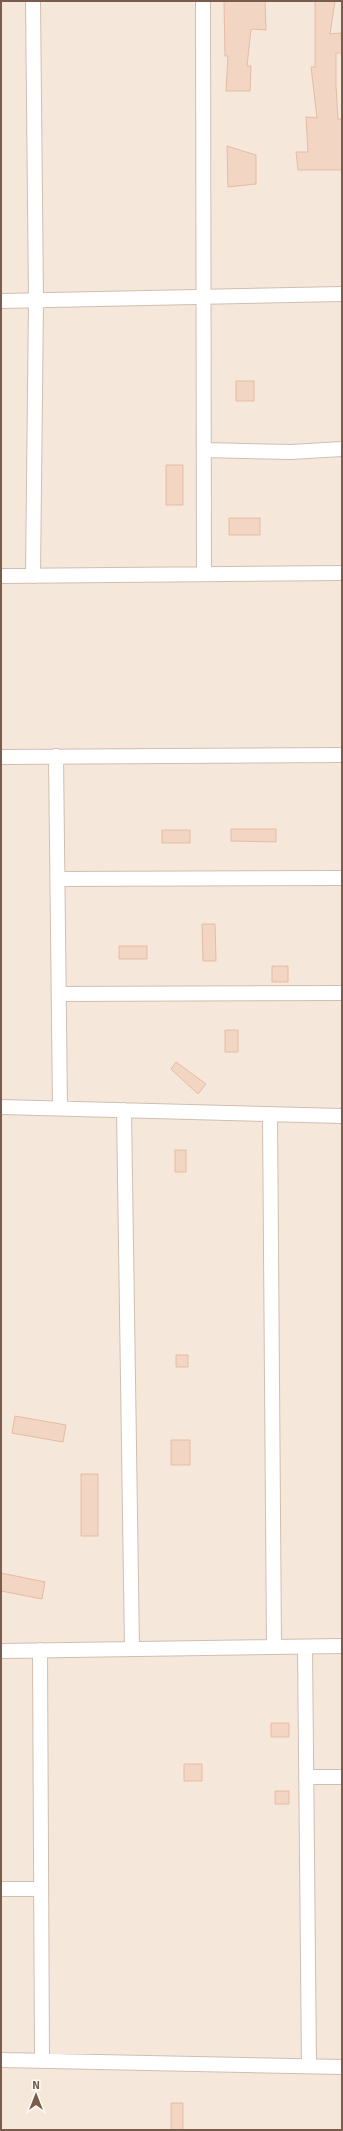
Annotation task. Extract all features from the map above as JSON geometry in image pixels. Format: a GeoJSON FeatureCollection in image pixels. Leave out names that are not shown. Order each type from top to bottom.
{"type":"FeatureCollection","features":[{"type":"Feature","properties":{"kind":"street"},"geometry":{"type":"LineString","coordinates":[[33,1],[36,300],[33,576]]}},
{"type":"Feature","properties":{"kind":"street"},"geometry":{"type":"LineString","coordinates":[[203,1],[204,574]]}},
{"type":"Feature","properties":{"kind":"street"},"geometry":{"type":"LineString","coordinates":[[1,301],[342,294]]}},
{"type":"Feature","properties":{"kind":"street"},"geometry":{"type":"LineString","coordinates":[[204,450],[291,452],[342,449]]}},
{"type":"Feature","properties":{"kind":"street"},"geometry":{"type":"LineString","coordinates":[[1,576],[342,573]]}},
{"type":"Feature","properties":{"kind":"street"},"geometry":{"type":"LineString","coordinates":[[1,757],[342,755]]}},
{"type":"Feature","properties":{"kind":"street"},"geometry":{"type":"LineString","coordinates":[[56,756],[60,1108]]}},
{"type":"Feature","properties":{"kind":"street"},"geometry":{"type":"LineString","coordinates":[[58,879],[342,878]]}},
{"type":"Feature","properties":{"kind":"street"},"geometry":{"type":"LineString","coordinates":[[59,994],[342,993]]}},
{"type":"Feature","properties":{"kind":"street"},"geometry":{"type":"LineString","coordinates":[[1,1106],[342,1116]]}},
{"type":"Feature","properties":{"kind":"street"},"geometry":{"type":"LineString","coordinates":[[124,1110],[132,1649]]}},
{"type":"Feature","properties":{"kind":"street"},"geometry":{"type":"LineString","coordinates":[[270,1114],[274,1647]]}},
{"type":"Feature","properties":{"kind":"street"},"geometry":{"type":"LineString","coordinates":[[1,1651],[342,1646]]}},
{"type":"Feature","properties":{"kind":"street"},"geometry":{"type":"LineString","coordinates":[[305,1647],[309,2066]]}},
{"type":"Feature","properties":{"kind":"street"},"geometry":{"type":"LineString","coordinates":[[40,1650],[42,2060]]}},
{"type":"Feature","properties":{"kind":"street"},"geometry":{"type":"LineString","coordinates":[[306,1776],[342,1777]]}},
{"type":"Feature","properties":{"kind":"street"},"geometry":{"type":"LineString","coordinates":[[1,1889],[41,1889]]}},
{"type":"Feature","properties":{"kind":"street"},"geometry":{"type":"LineString","coordinates":[[1,2060],[342,2067]]}},
{"type":"Feature","properties":{"kind":"shaded area"},"geometry":{"type":"Polygon","coordinates":[[[1,1],[342,1],[342,2130],[1,2130],[1,1]]]}},
{"type":"Feature","properties":{"kind":"building"},"geometry":{"type":"Polygon","coordinates":[[[224,1],[265,1],[266,30],[251,29],[247,66],[251,66],[250,91],[226,91],[228,56],[225,56],[224,1]]]}},
{"type":"Feature","properties":{"kind":"building"},"geometry":{"type":"Polygon","coordinates":[[[315,1],[335,1],[330,34],[341,33],[342,53],[336,53],[336,86],[338,119],[342,119],[342,170],[298,170],[296,152],[308,152],[306,117],[317,118],[311,67],[315,67],[315,1]]]}},
{"type":"Feature","properties":{"kind":"building"},"geometry":{"type":"Polygon","coordinates":[[[227,146],[256,155],[256,184],[228,187],[227,146]]]}},
{"type":"Feature","properties":{"kind":"building"},"geometry":{"type":"Polygon","coordinates":[[[236,381],[254,381],[254,401],[236,401],[236,381]]]}},
{"type":"Feature","properties":{"kind":"building"},"geometry":{"type":"Polygon","coordinates":[[[166,465],[183,465],[183,505],[166,505],[166,465]]]}},
{"type":"Feature","properties":{"kind":"building"},"geometry":{"type":"Polygon","coordinates":[[[229,518],[260,518],[260,535],[229,535],[229,518]]]}},
{"type":"Feature","properties":{"kind":"building"},"geometry":{"type":"Polygon","coordinates":[[[231,829],[276,829],[276,842],[231,841],[231,829]]]}},
{"type":"Feature","properties":{"kind":"building"},"geometry":{"type":"Polygon","coordinates":[[[162,830],[190,830],[190,843],[162,843],[162,830]]]}},
{"type":"Feature","properties":{"kind":"building"},"geometry":{"type":"Polygon","coordinates":[[[202,924],[215,924],[216,961],[203,961],[202,924]]]}},
{"type":"Feature","properties":{"kind":"building"},"geometry":{"type":"Polygon","coordinates":[[[119,946],[147,946],[147,959],[119,959],[119,946]]]}},
{"type":"Feature","properties":{"kind":"building"},"geometry":{"type":"Polygon","coordinates":[[[272,966],[288,966],[288,982],[272,982],[272,966]]]}},
{"type":"Feature","properties":{"kind":"building"},"geometry":{"type":"Polygon","coordinates":[[[225,1030],[238,1030],[238,1052],[225,1052],[225,1030]]]}},
{"type":"Feature","properties":{"kind":"building"},"geometry":{"type":"Polygon","coordinates":[[[176,1062],[206,1084],[198,1094],[171,1069],[176,1062]]]}},
{"type":"Feature","properties":{"kind":"building"},"geometry":{"type":"Polygon","coordinates":[[[175,1150],[186,1150],[186,1172],[175,1172],[175,1150]]]}},
{"type":"Feature","properties":{"kind":"building"},"geometry":{"type":"Polygon","coordinates":[[[176,1355],[188,1355],[188,1367],[176,1367],[176,1355]]]}},
{"type":"Feature","properties":{"kind":"building"},"geometry":{"type":"Polygon","coordinates":[[[15,1416],[66,1425],[63,1442],[12,1433],[15,1416]]]}},
{"type":"Feature","properties":{"kind":"building"},"geometry":{"type":"Polygon","coordinates":[[[171,1440],[190,1440],[190,1465],[171,1465],[171,1440]]]}},
{"type":"Feature","properties":{"kind":"building"},"geometry":{"type":"Polygon","coordinates":[[[81,1474],[98,1474],[98,1536],[81,1536],[81,1474]]]}},
{"type":"Feature","properties":{"kind":"building"},"geometry":{"type":"Polygon","coordinates":[[[1,1573],[45,1582],[42,1599],[1,1591],[1,1573]]]}},
{"type":"Feature","properties":{"kind":"building"},"geometry":{"type":"Polygon","coordinates":[[[271,1723],[289,1723],[289,1737],[271,1737],[271,1723]]]}},
{"type":"Feature","properties":{"kind":"building"},"geometry":{"type":"Polygon","coordinates":[[[184,1764],[202,1764],[202,1781],[184,1781],[184,1764]]]}},
{"type":"Feature","properties":{"kind":"building"},"geometry":{"type":"Polygon","coordinates":[[[275,1791],[289,1791],[289,1804],[275,1804],[275,1791]]]}},
{"type":"Feature","properties":{"kind":"building"},"geometry":{"type":"Polygon","coordinates":[[[171,2103],[183,2103],[183,2130],[171,2130],[171,2103]]]}}]}
